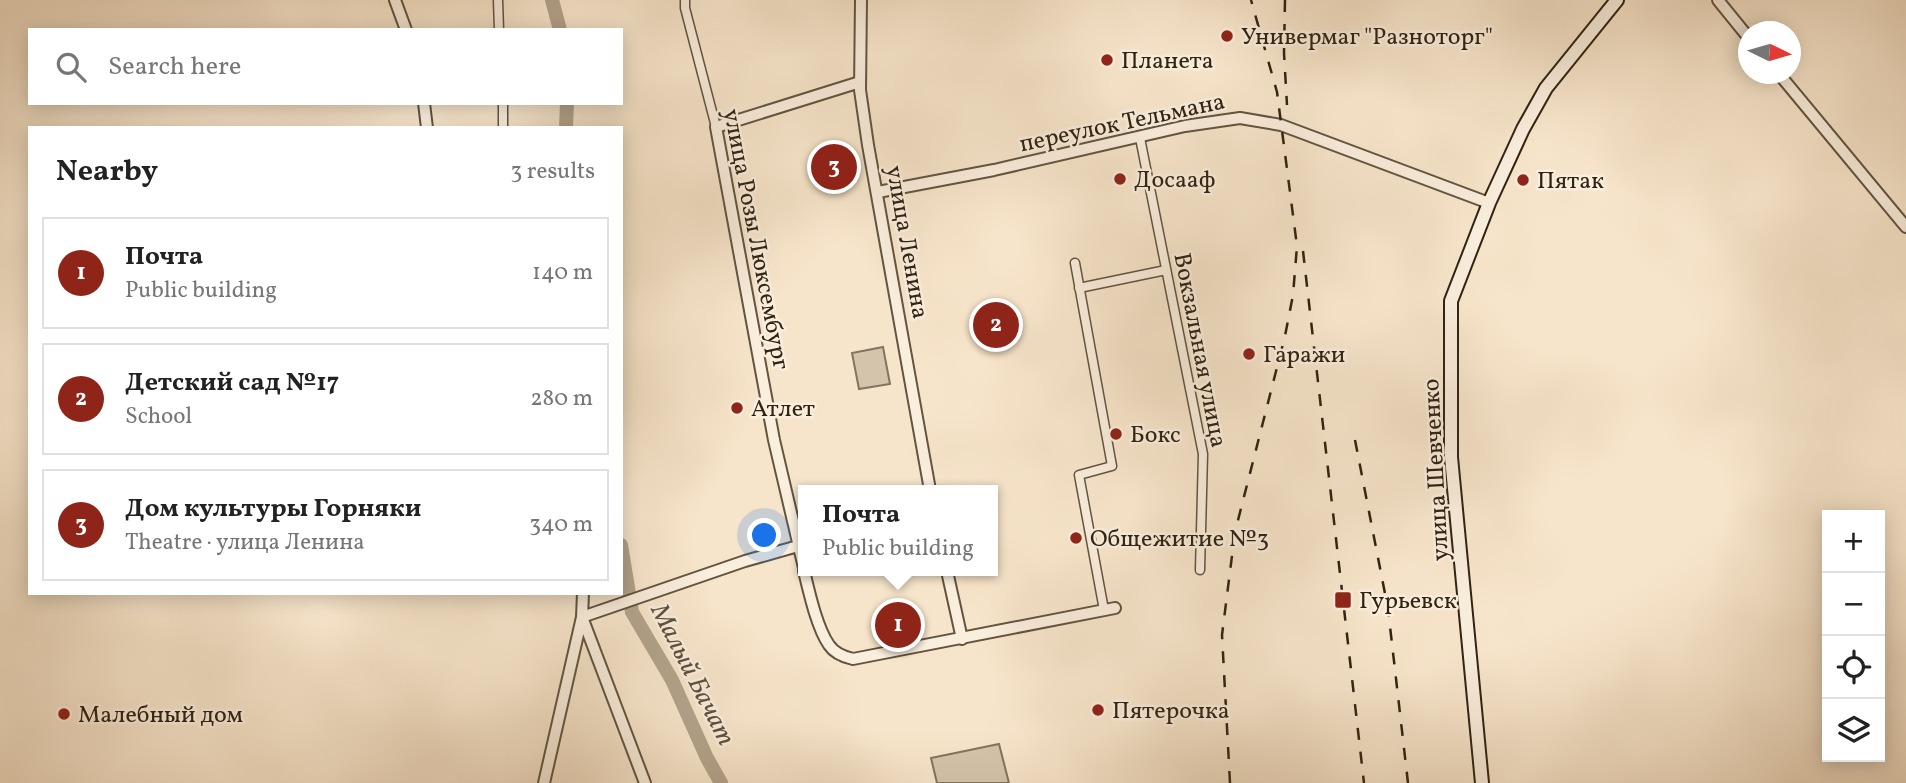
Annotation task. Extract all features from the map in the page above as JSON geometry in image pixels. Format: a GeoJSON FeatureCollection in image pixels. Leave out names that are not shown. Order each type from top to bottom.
{"type":"FeatureCollection","features":[{"type":"Feature","properties":{"kind":"main road","name":"улица Шевченко"},"geometry":{"type":"LineString","coordinates":[[1482,783],[1451,457],[1451,301],[1489,203],[1523,129],[1546,88],[1617,0]]}},
{"type":"Feature","properties":{"kind":"street"},"geometry":{"type":"LineString","coordinates":[[395,0],[406,28]]}},
{"type":"Feature","properties":{"kind":"street"},"geometry":{"type":"LineString","coordinates":[[498,0],[499,28]]}},
{"type":"Feature","properties":{"kind":"street","name":"улица Розы Люксембург"},"geometry":{"type":"LineString","coordinates":[[685,0],[716,127],[774,440],[798,546]]}},
{"type":"Feature","properties":{"kind":"street","name":"улица Ленина"},"geometry":{"type":"LineString","coordinates":[[861,0],[860,82],[868,145],[929,485]]}},
{"type":"Feature","properties":{"kind":"street"},"geometry":{"type":"LineString","coordinates":[[1718,0],[1738,25]]}},
{"type":"Feature","properties":{"kind":"street"},"geometry":{"type":"LineString","coordinates":[[716,127],[860,82]]}},
{"type":"Feature","properties":{"kind":"street"},"geometry":{"type":"LineString","coordinates":[[1787,84],[1906,227]]}},
{"type":"Feature","properties":{"kind":"street"},"geometry":{"type":"LineString","coordinates":[[424,105],[427,126]]}},
{"type":"Feature","properties":{"kind":"street"},"geometry":{"type":"LineString","coordinates":[[503,105],[503,126]]}},
{"type":"Feature","properties":{"kind":"street","name":"переулок Тельмана"},"geometry":{"type":"LineString","coordinates":[[878,192],[994,170],[1185,127],[1240,118],[1281,125],[1489,203]]}},
{"type":"Feature","properties":{"kind":"street","name":"Вокзальная улица"},"geometry":{"type":"LineString","coordinates":[[1140,138],[1203,454],[1200,570]]}},
{"type":"Feature","properties":{"kind":"street"},"geometry":{"type":"LineString","coordinates":[[948,576],[962,639],[1109,609],[1079,475],[1112,466],[1074,263]]}},
{"type":"Feature","properties":{"kind":"street"},"geometry":{"type":"LineString","coordinates":[[1079,288],[1166,270]]}},
{"type":"Feature","properties":{"kind":"street"},"geometry":{"type":"LineString","coordinates":[[582,617],[745,561],[798,546]]}},
{"type":"Feature","properties":{"kind":"street","name":"улица Розы Люксембург"},"geometry":{"type":"LineString","coordinates":[[806,576],[811,600],[830,646],[841,656],[853,659],[962,639]]}},
{"type":"Feature","properties":{"kind":"street"},"geometry":{"type":"LineString","coordinates":[[544,783],[582,617],[583,595]]}},
{"type":"Feature","properties":{"kind":"street"},"geometry":{"type":"LineString","coordinates":[[582,617],[645,783]]}},
{"type":"Feature","properties":{"kind":"shaded area"},"geometry":{"type":"Polygon","coordinates":[[[883,347],[890,384],[859,389],[852,353],[883,347]]]}},
{"type":"Feature","properties":{"kind":"shaded area"},"geometry":{"type":"Polygon","coordinates":[[[999,744],[1009,783],[937,783],[931,758],[999,744]]]}},
{"type":"Feature","properties":{"kind":"waterway","name":"Малый Бачат"},"geometry":{"type":"LineString","coordinates":[[552,0],[559,28]]}},
{"type":"Feature","properties":{"kind":"waterway","name":"Малый Бачат"},"geometry":{"type":"LineString","coordinates":[[566,126],[567,105]]}},
{"type":"Feature","properties":{"kind":"waterway","name":"Малый Бачат"},"geometry":{"type":"LineString","coordinates":[[623,557],[632,612],[672,680],[721,783]]}},
{"type":"Feature","properties":{"kind":"railway"},"geometry":{"type":"LineString","coordinates":[[1230,783],[1222,635],[1235,532],[1285,336],[1293,295],[1297,246],[1277,92],[1251,0]]}},
{"type":"Feature","properties":{"kind":"railway"},"geometry":{"type":"LineString","coordinates":[[1285,0],[1287,105]]}},
{"type":"Feature","properties":{"kind":"railway"},"geometry":{"type":"LineString","coordinates":[[1303,251],[1364,783]]}},
{"type":"Feature","properties":{"kind":"railway"},"geometry":{"type":"LineString","coordinates":[[1355,440],[1388,609],[1408,783]]}},
{"type":"Feature","properties":{"kind":"place","name":"Универмаг \"Разноторг\""},"geometry":{"type":"Point","coordinates":[1227,36]}},
{"type":"Feature","properties":{"kind":"place","name":"Планета"},"geometry":{"type":"Point","coordinates":[1107,60]}},
{"type":"Feature","properties":{"kind":"place","name":"Дом культуры Горняки"},"geometry":{"type":"Point","coordinates":[834,167]}},
{"type":"Feature","properties":{"kind":"place","name":"Досааф"},"geometry":{"type":"Point","coordinates":[1120,179]}},
{"type":"Feature","properties":{"kind":"place","name":"Пятак"},"geometry":{"type":"Point","coordinates":[1523,180]}},
{"type":"Feature","properties":{"kind":"place","name":"Детский сад №17"},"geometry":{"type":"Point","coordinates":[996,325]}},
{"type":"Feature","properties":{"kind":"place","name":"Гаражи"},"geometry":{"type":"Point","coordinates":[1249,354]}},
{"type":"Feature","properties":{"kind":"place","name":"Атлет"},"geometry":{"type":"Point","coordinates":[737,408]}},
{"type":"Feature","properties":{"kind":"place","name":"Бокс"},"geometry":{"type":"Point","coordinates":[1116,434]}},
{"type":"Feature","properties":{"kind":"place","name":"Общежитие №3"},"geometry":{"type":"Point","coordinates":[1076,538]}},
{"type":"Feature","properties":{"kind":"place","name":"Гурьевск"},"geometry":{"type":"Point","coordinates":[1343,600]}},
{"type":"Feature","properties":{"kind":"place","name":"Почта"},"geometry":{"type":"Point","coordinates":[898,625]}},
{"type":"Feature","properties":{"kind":"place","name":"Пятерочка"},"geometry":{"type":"Point","coordinates":[1098,710]}},
{"type":"Feature","properties":{"kind":"place","name":"Малебный дом"},"geometry":{"type":"Point","coordinates":[64,714]}}]}
